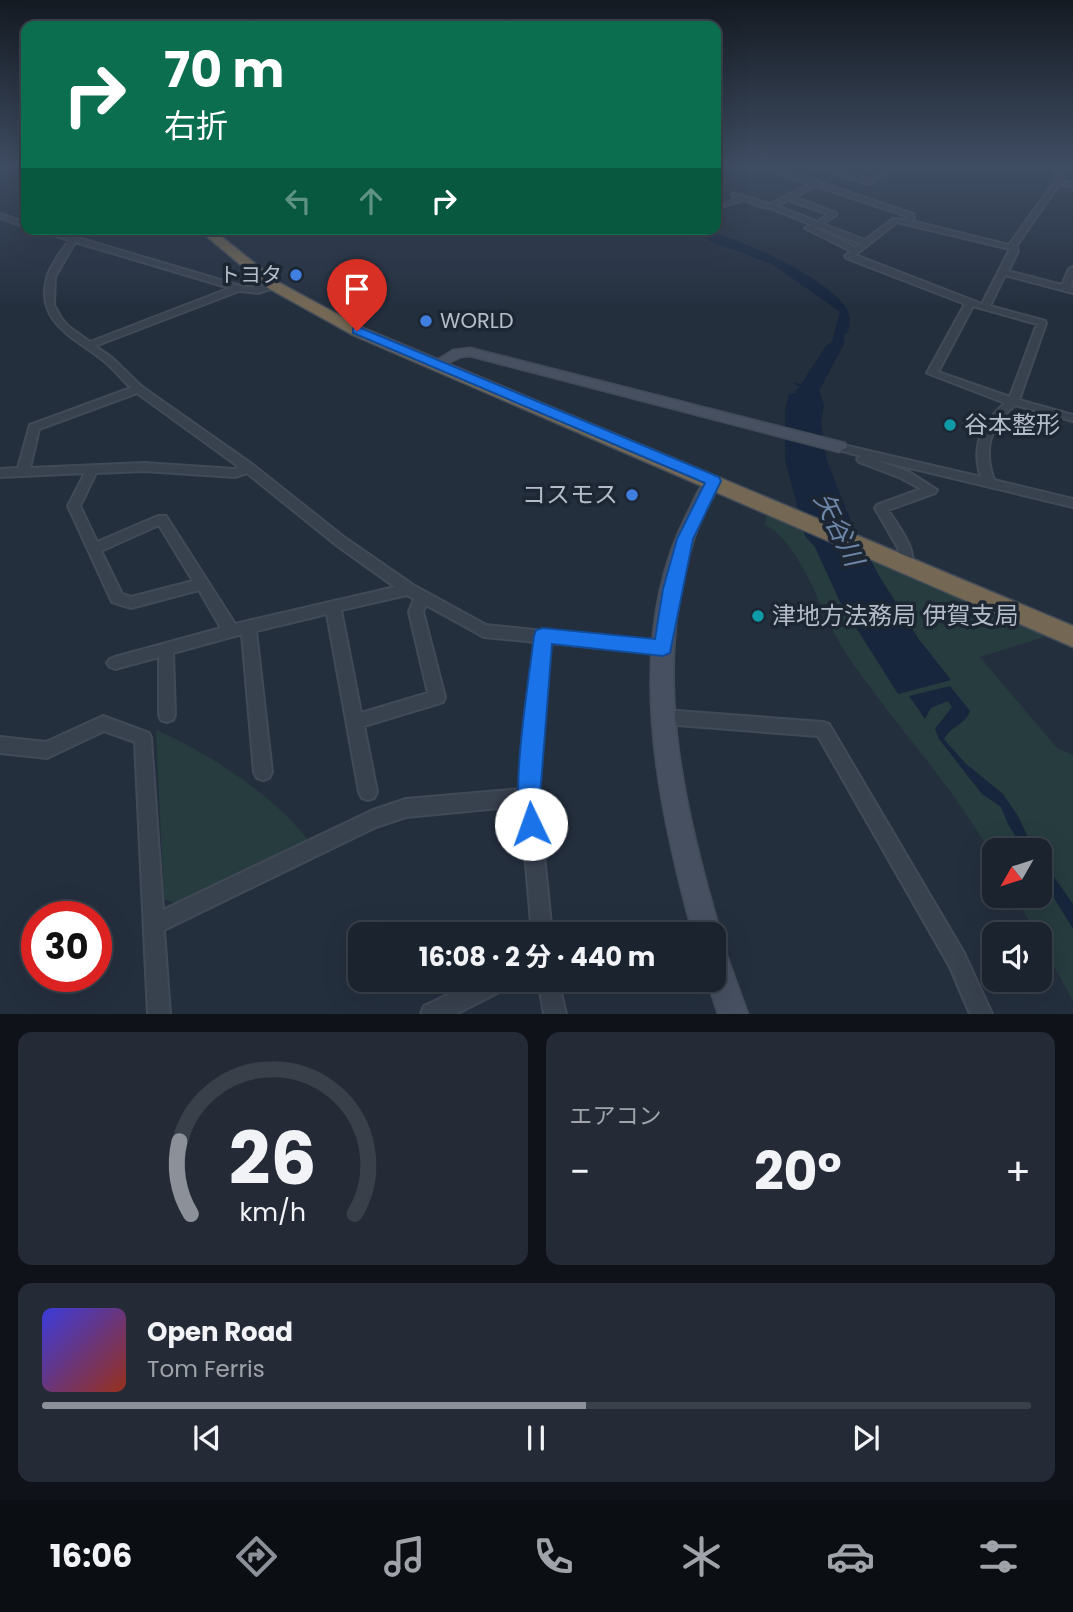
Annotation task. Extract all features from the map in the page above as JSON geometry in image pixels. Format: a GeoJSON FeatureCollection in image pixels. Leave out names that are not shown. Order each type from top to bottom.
{"type":"FeatureCollection","features":[{"type":"Feature","properties":{"kind":"highway"},"geometry":{"type":"LineString","coordinates":[[211,235],[273,285],[357,331],[1073,637]]}},
{"type":"Feature","properties":{"kind":"street"},"geometry":{"type":"LineString","coordinates":[[789,212],[865,243]]}},
{"type":"Feature","properties":{"kind":"street"},"geometry":{"type":"LineString","coordinates":[[822,224],[821,221],[834,214],[829,212]]}},
{"type":"Feature","properties":{"kind":"street"},"geometry":{"type":"LineString","coordinates":[[903,212],[911,215],[910,220],[913,222]]}},
{"type":"Feature","properties":{"kind":"street"},"geometry":{"type":"LineString","coordinates":[[985,307],[1014,248],[1013,245],[1035,212]]}},
{"type":"Feature","properties":{"kind":"street"},"geometry":{"type":"LineString","coordinates":[[0,216],[21,223]]}},
{"type":"Feature","properties":{"kind":"street"},"geometry":{"type":"LineString","coordinates":[[989,482],[983,464],[982,448],[994,422],[1014,401],[1042,323],[970,303],[849,256],[895,220],[913,222],[1014,248]]}},
{"type":"Feature","properties":{"kind":"street"},"geometry":{"type":"LineString","coordinates":[[822,224],[809,228],[855,250]]}},
{"type":"Feature","properties":{"kind":"street"},"geometry":{"type":"LineString","coordinates":[[58,235],[239,288],[258,290],[273,285]]}},
{"type":"Feature","properties":{"kind":"street"},"geometry":{"type":"LineString","coordinates":[[73,240],[51,277],[50,305],[65,328],[89,345],[138,389],[249,468],[340,541],[415,593],[484,631],[663,648]]}},
{"type":"Feature","properties":{"kind":"street"},"geometry":{"type":"LineString","coordinates":[[1002,272],[1069,289],[1073,269]]}},
{"type":"Feature","properties":{"kind":"street"},"geometry":{"type":"LineString","coordinates":[[89,345],[239,288]]}},
{"type":"Feature","properties":{"kind":"street"},"geometry":{"type":"LineString","coordinates":[[970,303],[932,373],[1073,418]]}},
{"type":"Feature","properties":{"kind":"street"},"geometry":{"type":"LineString","coordinates":[[438,364],[458,352],[470,352],[776,432],[1073,503]]}},
{"type":"Feature","properties":{"kind":"street"},"geometry":{"type":"LineString","coordinates":[[23,472],[34,426],[138,389]]}},
{"type":"Feature","properties":{"kind":"street"},"geometry":{"type":"LineString","coordinates":[[843,447],[850,456],[905,475],[931,490],[881,508],[905,548],[903,563]]}},
{"type":"Feature","properties":{"kind":"street"},"geometry":{"type":"LineString","coordinates":[[0,473],[91,472],[144,467],[235,473],[249,468]]}},
{"type":"Feature","properties":{"kind":"street"},"geometry":{"type":"LineString","coordinates":[[91,472],[74,506],[117,598],[131,603],[202,584]]}},
{"type":"Feature","properties":{"kind":"street"},"geometry":{"type":"LineString","coordinates":[[704,922],[681,839],[664,716],[663,648],[672,589],[685,539],[713,481]]}},
{"type":"Feature","properties":{"kind":"street"},"geometry":{"type":"LineString","coordinates":[[93,549],[162,519],[231,632]]}},
{"type":"Feature","properties":{"kind":"street"},"geometry":{"type":"LineString","coordinates":[[116,663],[333,606],[415,593]]}},
{"type":"Feature","properties":{"kind":"street"},"geometry":{"type":"LineString","coordinates":[[354,722],[437,697],[416,612],[415,593]]}},
{"type":"Feature","properties":{"kind":"street"},"geometry":{"type":"LineString","coordinates":[[333,606],[368,792]]}},
{"type":"Feature","properties":{"kind":"street"},"geometry":{"type":"LineString","coordinates":[[249,629],[263,772]]}},
{"type":"Feature","properties":{"kind":"street"},"geometry":{"type":"LineString","coordinates":[[541,922],[529,797],[543,636]]}},
{"type":"Feature","properties":{"kind":"street"},"geometry":{"type":"LineString","coordinates":[[166,651],[167,715]]}},
{"type":"Feature","properties":{"kind":"street"},"geometry":{"type":"LineString","coordinates":[[664,716],[823,729],[957,960],[981,1013]]}},
{"type":"Feature","properties":{"kind":"street"},"geometry":{"type":"LineString","coordinates":[[0,745],[47,750],[103,723],[143,738],[159,1013]]}},
{"type":"Feature","properties":{"kind":"street"},"geometry":{"type":"LineString","coordinates":[[154,925],[373,820],[406,808],[529,797]]}},
{"type":"Feature","properties":{"kind":"street"},"geometry":{"type":"LineString","coordinates":[[432,1013],[477,992]]}},
{"type":"Feature","properties":{"kind":"street"},"geometry":{"type":"LineString","coordinates":[[551,992],[555,1013]]}},
{"type":"Feature","properties":{"kind":"street"},"geometry":{"type":"LineString","coordinates":[[726,992],[733,1013]]}},
{"type":"Feature","properties":{"kind":"green space"},"geometry":{"type":"Polygon","coordinates":[[[767,512],[1047,636],[980,657],[1057,748],[1073,755],[1073,1001],[1052,963],[1052,922],[1029,922],[1022,908],[1052,908],[1052,838],[982,839],[846,653],[787,543],[765,525],[767,512]]]}},
{"type":"Feature","properties":{"kind":"green space"},"geometry":{"type":"Polygon","coordinates":[[[156,730],[239,777],[277,807],[309,841],[177,903],[164,899],[156,730]]]}},
{"type":"Feature","properties":{"kind":"water","name":"矢谷川"},"geometry":{"type":"Polygon","coordinates":[[[700,235],[726,237],[773,256],[817,281],[845,306],[850,319],[848,332],[844,334],[844,344],[819,391],[824,405],[821,423],[827,461],[851,521],[878,574],[918,638],[951,680],[898,694],[840,602],[815,547],[805,536],[785,460],[785,410],[789,394],[797,393],[795,391],[800,387],[792,382],[801,384],[826,346],[832,342],[840,312],[772,264],[700,235]]]}},
{"type":"Feature","properties":{"kind":"water"},"geometry":{"type":"Polygon","coordinates":[[[950,686],[970,711],[944,739],[965,763],[1003,794],[1028,838],[1017,838],[1001,807],[982,794],[939,739],[935,729],[952,707],[948,701],[931,708],[925,719],[909,696],[950,686]]]}},
{"type":"Feature","properties":{"kind":"water"},"geometry":{"type":"Polygon","coordinates":[[[1052,874],[1073,904],[1073,929],[1052,895],[1052,874]]]}},
{"type":"Feature","properties":{"kind":"place","name":"トヨタ"},"geometry":{"type":"Point","coordinates":[296,275]}},
{"type":"Feature","properties":{"kind":"place","name":"WORLD"},"geometry":{"type":"Point","coordinates":[426,321]}},
{"type":"Feature","properties":{"kind":"place","name":"谷本整形"},"geometry":{"type":"Point","coordinates":[950,425]}},
{"type":"Feature","properties":{"kind":"place","name":"コスモス"},"geometry":{"type":"Point","coordinates":[632,495]}},
{"type":"Feature","properties":{"kind":"place","name":"津地方法務局 伊賀支局"},"geometry":{"type":"Point","coordinates":[758,616]}},
{"type":"Feature","properties":{"kind":"route"},"geometry":{"type":"LineString","coordinates":[[357,331],[713,481],[685,539],[672,589],[663,648],[543,636],[529,797],[531,824]]}}]}
